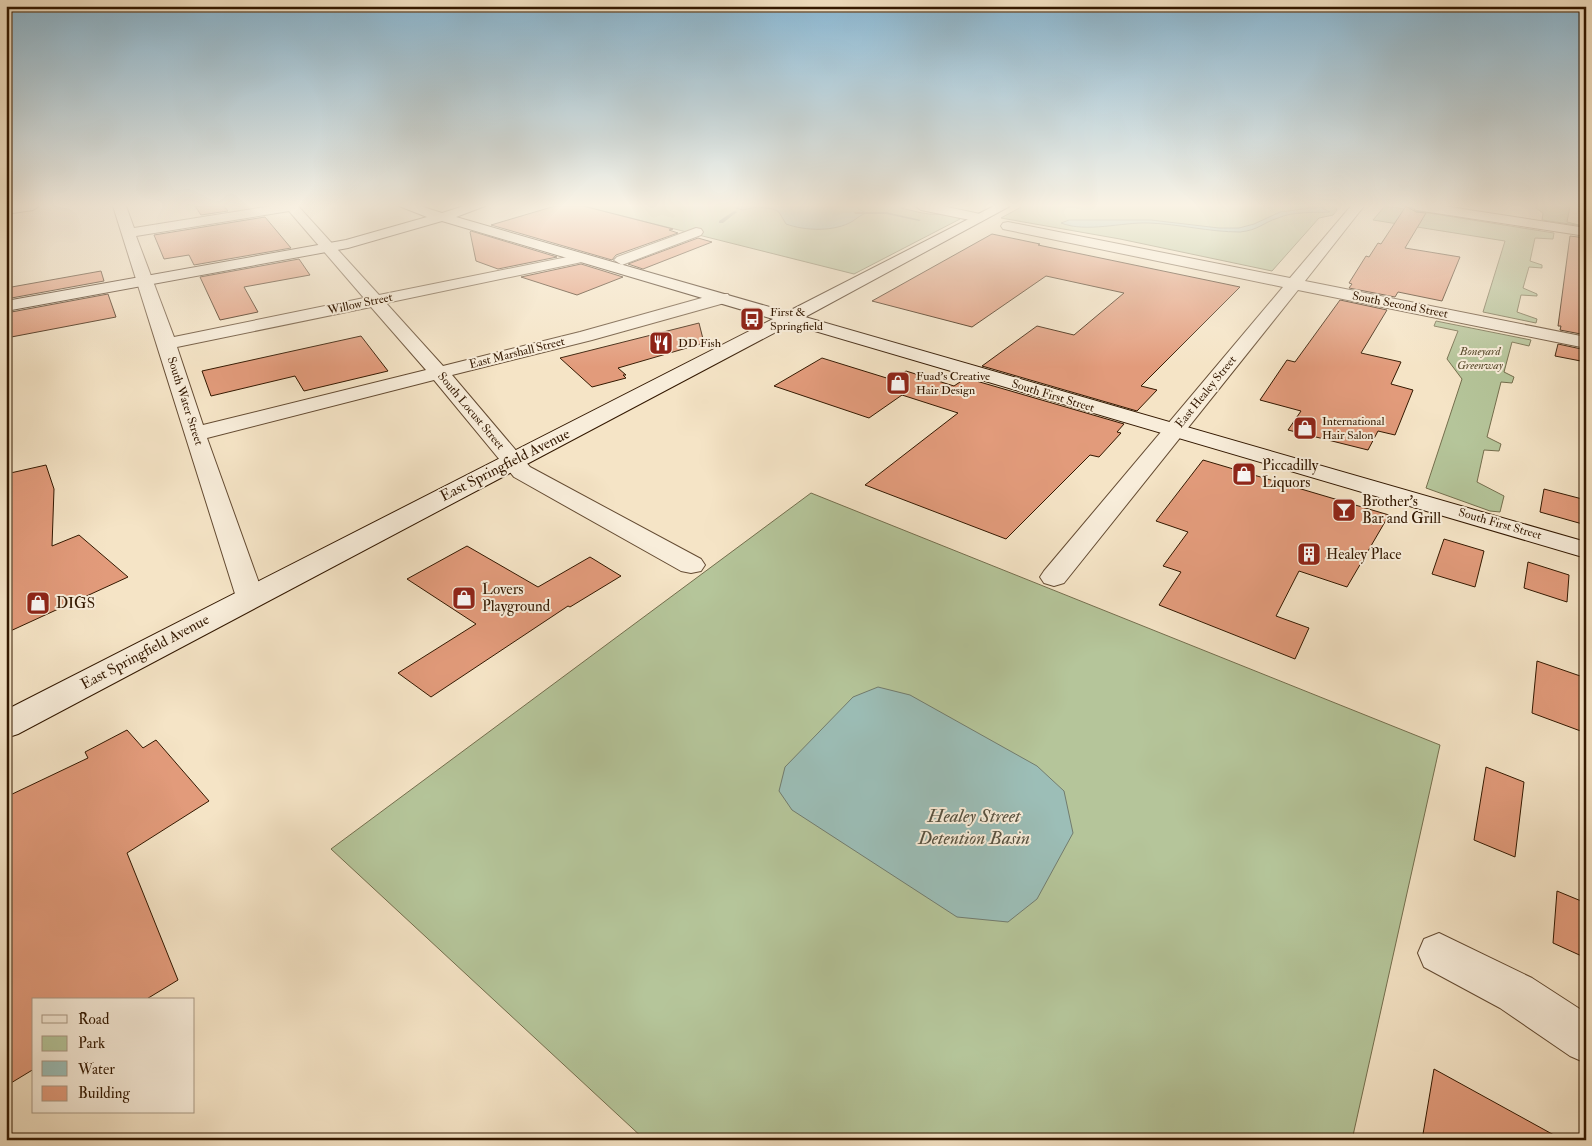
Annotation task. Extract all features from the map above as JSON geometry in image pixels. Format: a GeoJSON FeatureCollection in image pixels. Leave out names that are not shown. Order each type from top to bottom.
{"type":"FeatureCollection","features":[{"type":"Feature","properties":{"kind":"street","name":"South Water Street"},"geometry":{"type":"LineString","coordinates":[[138,259],[250,597]]}},
{"type":"Feature","properties":{"kind":"street"},"geometry":{"type":"LineString","coordinates":[[6,306],[264,259]]}},
{"type":"Feature","properties":{"kind":"street","name":"South Locust Street"},"geometry":{"type":"LineString","coordinates":[[338,259],[438,372],[522,472],[690,565]]}},
{"type":"Feature","properties":{"kind":"street","name":"Willow Street"},"geometry":{"type":"LineString","coordinates":[[167,344],[575,259]]}},
{"type":"Feature","properties":{"kind":"street","name":"South First Street"},"geometry":{"type":"LineString","coordinates":[[587,259],[1586,550]]}},
{"type":"Feature","properties":{"kind":"street","name":"East Springfield Avenue"},"geometry":{"type":"LineString","coordinates":[[6,725],[900,259]]}},
{"type":"Feature","properties":{"kind":"street","name":"South Second Street"},"geometry":{"type":"LineString","coordinates":[[1191,259],[1295,284],[1586,342]]}},
{"type":"Feature","properties":{"kind":"street","name":"East Healey Street"},"geometry":{"type":"LineString","coordinates":[[1054,577],[1315,259]]}},
{"type":"Feature","properties":{"kind":"street","name":"East Marshall Street"},"geometry":{"type":"LineString","coordinates":[[195,434],[665,315],[722,298]]}},
{"type":"Feature","properties":{"kind":"street"},"geometry":{"type":"LineString","coordinates":[[1439,953],[1516,993],[1586,1040]]}},
{"type":"Feature","properties":{"kind":"green space"},"geometry":{"type":"Polygon","coordinates":[[[796,259],[882,259],[854,274],[796,259]]]}},
{"type":"Feature","properties":{"kind":"green space"},"geometry":{"type":"Polygon","coordinates":[[[1217,259],[1282,259],[1272,271],[1217,259]]]}},
{"type":"Feature","properties":{"kind":"green space"},"geometry":{"type":"Polygon","coordinates":[[[1499,259],[1530,259],[1530,261],[1542,265],[1542,268],[1529,267],[1523,288],[1537,294],[1537,296],[1521,295],[1517,312],[1537,319],[1536,323],[1483,312],[1499,259]]]}},
{"type":"Feature","properties":{"kind":"green space","name":"Boneyard Greenway"},"geometry":{"type":"Polygon","coordinates":[[[1436,321],[1531,340],[1529,346],[1512,342],[1504,372],[1514,377],[1512,383],[1501,382],[1487,437],[1501,444],[1499,451],[1484,450],[1477,482],[1504,496],[1500,512],[1490,511],[1426,488],[1462,379],[1447,359],[1458,331],[1434,326],[1436,321]]]}},
{"type":"Feature","properties":{"kind":"green space"},"geometry":{"type":"Polygon","coordinates":[[[811,493],[1440,745],[1352,1140],[645,1140],[331,849],[811,493]]]}},
{"type":"Feature","properties":{"kind":"water","name":"Healey Street Detention Basin"},"geometry":{"type":"Polygon","coordinates":[[[878,687],[910,695],[1037,766],[1064,791],[1073,833],[1037,899],[1008,922],[957,917],[792,810],[779,791],[785,767],[853,697],[878,687]]]}},
{"type":"Feature","properties":{"kind":"building"},"geometry":{"type":"Polygon","coordinates":[[[191,259],[225,259],[194,265],[191,259]]]}},
{"type":"Feature","properties":{"kind":"building"},"geometry":{"type":"Polygon","coordinates":[[[296,259],[299,259],[310,275],[244,287],[258,312],[220,320],[200,277],[296,259]]]}},
{"type":"Feature","properties":{"kind":"building"},"geometry":{"type":"Polygon","coordinates":[[[476,259],[545,259],[498,269],[476,259]]]}},
{"type":"Feature","properties":{"kind":"building"},"geometry":{"type":"Polygon","coordinates":[[[640,259],[667,259],[643,269],[628,264],[640,259]]]}},
{"type":"Feature","properties":{"kind":"building"},"geometry":{"type":"Polygon","coordinates":[[[946,259],[1108,259],[1240,287],[1141,386],[1157,390],[1137,411],[982,366],[1037,326],[1074,335],[1124,293],[1046,276],[972,327],[872,301],[946,259]]]}},
{"type":"Feature","properties":{"kind":"building"},"geometry":{"type":"Polygon","coordinates":[[[1364,259],[1459,259],[1442,301],[1398,292],[1395,297],[1349,288],[1352,284],[1349,283],[1364,259]]]}},
{"type":"Feature","properties":{"kind":"building"},"geometry":{"type":"Polygon","coordinates":[[[1567,259],[1586,259],[1586,335],[1560,330],[1561,326],[1558,326],[1567,259]]]}},
{"type":"Feature","properties":{"kind":"building"},"geometry":{"type":"Polygon","coordinates":[[[581,264],[623,277],[577,295],[521,277],[581,264]]]}},
{"type":"Feature","properties":{"kind":"building"},"geometry":{"type":"Polygon","coordinates":[[[101,271],[104,281],[6,299],[6,288],[101,271]]]}},
{"type":"Feature","properties":{"kind":"building"},"geometry":{"type":"Polygon","coordinates":[[[108,294],[116,317],[6,338],[6,313],[108,294]]]}},
{"type":"Feature","properties":{"kind":"building"},"geometry":{"type":"Polygon","coordinates":[[[1340,300],[1387,310],[1361,353],[1401,362],[1391,384],[1413,390],[1395,435],[1378,431],[1368,450],[1288,430],[1301,411],[1260,400],[1287,360],[1295,362],[1340,300]]]}},
{"type":"Feature","properties":{"kind":"building"},"geometry":{"type":"Polygon","coordinates":[[[699,323],[704,343],[618,368],[626,375],[623,375],[626,378],[592,387],[560,358],[699,323]]]}},
{"type":"Feature","properties":{"kind":"building"},"geometry":{"type":"Polygon","coordinates":[[[361,336],[388,371],[304,391],[295,376],[211,396],[202,371],[361,336]]]}},
{"type":"Feature","properties":{"kind":"building"},"geometry":{"type":"Polygon","coordinates":[[[1558,344],[1586,350],[1586,362],[1555,356],[1558,344]]]}},
{"type":"Feature","properties":{"kind":"building"},"geometry":{"type":"Polygon","coordinates":[[[822,358],[893,380],[906,371],[954,386],[966,378],[1124,424],[1117,432],[1121,433],[1099,457],[1090,455],[1006,539],[865,485],[958,413],[902,395],[869,418],[774,386],[822,358]]]}},
{"type":"Feature","properties":{"kind":"building"},"geometry":{"type":"Polygon","coordinates":[[[1203,460],[1389,515],[1347,587],[1299,571],[1276,616],[1309,628],[1295,659],[1159,605],[1181,572],[1163,566],[1188,532],[1156,521],[1203,460]]]}},
{"type":"Feature","properties":{"kind":"building","name":"DIGS"},"geometry":{"type":"Polygon","coordinates":[[[46,465],[54,489],[52,546],[79,535],[128,577],[6,633],[6,474],[46,465]]]}},
{"type":"Feature","properties":{"kind":"building"},"geometry":{"type":"Polygon","coordinates":[[[1544,489],[1586,500],[1586,525],[1540,512],[1544,489]]]}},
{"type":"Feature","properties":{"kind":"building"},"geometry":{"type":"Polygon","coordinates":[[[1444,539],[1484,551],[1475,587],[1432,574],[1444,539]]]}},
{"type":"Feature","properties":{"kind":"building"},"geometry":{"type":"Polygon","coordinates":[[[467,546],[538,587],[590,557],[621,576],[570,607],[568,606],[431,697],[398,673],[476,624],[407,579],[467,546]]]}},
{"type":"Feature","properties":{"kind":"building"},"geometry":{"type":"Polygon","coordinates":[[[1528,562],[1569,575],[1567,602],[1524,588],[1528,562]]]}},
{"type":"Feature","properties":{"kind":"building"},"geometry":{"type":"Polygon","coordinates":[[[1537,661],[1586,678],[1586,733],[1532,713],[1537,661]]]}},
{"type":"Feature","properties":{"kind":"building"},"geometry":{"type":"Polygon","coordinates":[[[127,730],[143,748],[156,740],[209,801],[127,853],[178,980],[148,998],[32,998],[32,1070],[6,1086],[6,797],[88,758],[85,752],[127,730]]]}},
{"type":"Feature","properties":{"kind":"building"},"geometry":{"type":"Polygon","coordinates":[[[1486,767],[1524,782],[1515,857],[1474,840],[1486,767]]]}},
{"type":"Feature","properties":{"kind":"building"},"geometry":{"type":"Polygon","coordinates":[[[1557,891],[1586,903],[1586,958],[1553,943],[1557,891]]]}},
{"type":"Feature","properties":{"kind":"building"},"geometry":{"type":"Polygon","coordinates":[[[1434,1069],[1563,1140],[1422,1140],[1434,1069]]]}},
{"type":"Feature","properties":{"kind":"place","name":"First & Springfield"},"geometry":{"type":"Point","coordinates":[752,319]}},
{"type":"Feature","properties":{"kind":"place","name":"DD Fish"},"geometry":{"type":"Point","coordinates":[661,343]}},
{"type":"Feature","properties":{"kind":"place","name":"Fuad's Creative Hair Design"},"geometry":{"type":"Point","coordinates":[898,383]}},
{"type":"Feature","properties":{"kind":"place","name":"International Hair Salon"},"geometry":{"type":"Point","coordinates":[1305,428]}},
{"type":"Feature","properties":{"kind":"place","name":"Piccadilly Liquors"},"geometry":{"type":"Point","coordinates":[1244,474]}},
{"type":"Feature","properties":{"kind":"place","name":"Brother's Bar and Grill"},"geometry":{"type":"Point","coordinates":[1344,510]}},
{"type":"Feature","properties":{"kind":"place","name":"Healey Place"},"geometry":{"type":"Point","coordinates":[1309,554]}},
{"type":"Feature","properties":{"kind":"place","name":"Lovers Playground"},"geometry":{"type":"Point","coordinates":[464,598]}},
{"type":"Feature","properties":{"kind":"place","name":"DIGS"},"geometry":{"type":"Point","coordinates":[38,603]}}]}
